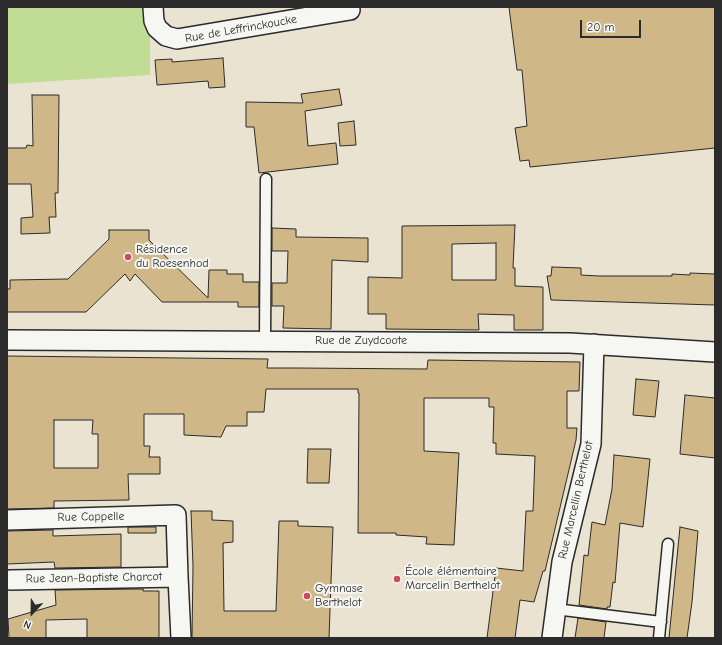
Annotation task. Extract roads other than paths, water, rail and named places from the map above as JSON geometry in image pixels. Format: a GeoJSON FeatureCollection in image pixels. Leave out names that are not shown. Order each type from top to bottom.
{"type":"FeatureCollection","features":[{"type":"Feature","properties":{"kind":"street","name":"Rue de Leffrinckoucke"},"geometry":{"type":"LineString","coordinates":[[153,7],[154,21],[157,28],[166,36],[177,40],[350,10]]}},
{"type":"Feature","properties":{"kind":"street","name":"Rue de Zuydcoote"},"geometry":{"type":"LineString","coordinates":[[7,340],[594,344],[715,352]]}},
{"type":"Feature","properties":{"kind":"street","name":"Rue Marcellin Berthelot"},"geometry":{"type":"LineString","coordinates":[[552,638],[563,557],[591,444],[594,344]]}},
{"type":"Feature","properties":{"kind":"street","name":"Rue Cappelle"},"geometry":{"type":"LineString","coordinates":[[7,520],[176,515]]}},
{"type":"Feature","properties":{"kind":"street","name":"Rue Jean-Baptiste Charcot"},"geometry":{"type":"LineString","coordinates":[[176,515],[181,638]]}},
{"type":"Feature","properties":{"kind":"street","name":"Rue Jean-Baptiste Charcot"},"geometry":{"type":"LineString","coordinates":[[10,580],[178,577]]}},
{"type":"Feature","properties":{"kind":"lane"},"geometry":{"type":"LineString","coordinates":[[265,341],[266,179]]}},
{"type":"Feature","properties":{"kind":"lane"},"geometry":{"type":"LineString","coordinates":[[660,638],[668,544]]}},
{"type":"Feature","properties":{"kind":"lane"},"geometry":{"type":"LineString","coordinates":[[555,609],[661,622]]}},
{"type":"Feature","properties":{"kind":"place","name":"Résidence du Roesenhod"},"geometry":{"type":"Point","coordinates":[128,257]}},
{"type":"Feature","properties":{"kind":"place","name":"École élémentaire Marcelin Berthelot"},"geometry":{"type":"Point","coordinates":[397,579]}},
{"type":"Feature","properties":{"kind":"place","name":"Gymnase Berthelot"},"geometry":{"type":"Point","coordinates":[307,596]}}]}
